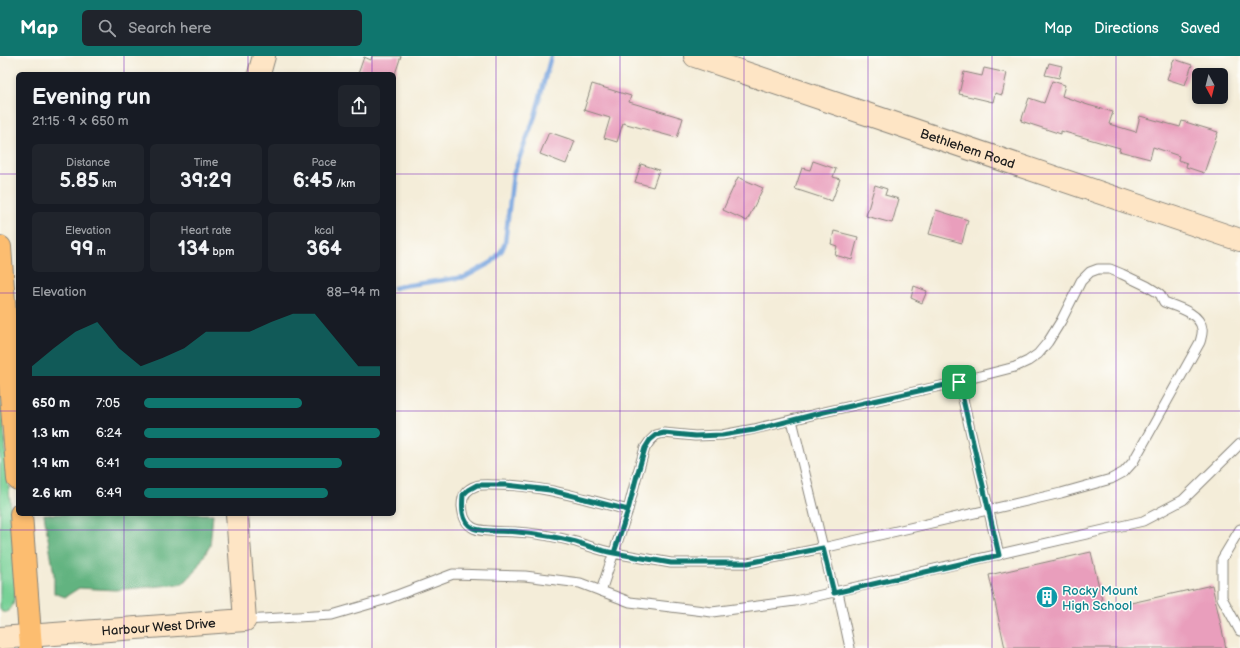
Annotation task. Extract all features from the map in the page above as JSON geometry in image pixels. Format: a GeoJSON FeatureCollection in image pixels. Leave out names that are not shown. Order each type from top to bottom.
{"type":"FeatureCollection","features":[{"type":"Feature","properties":{"kind":"highway"},"geometry":{"type":"LineString","coordinates":[[0,247],[8,371],[16,457]]}},
{"type":"Feature","properties":{"kind":"highway"},"geometry":{"type":"LineString","coordinates":[[21,516],[31,642]]}},
{"type":"Feature","properties":{"kind":"main road"},"geometry":{"type":"LineString","coordinates":[[260,72],[264,56]]}},
{"type":"Feature","properties":{"kind":"main road","name":"Bethlehem Road"},"geometry":{"type":"LineString","coordinates":[[695,56],[1240,240]]}},
{"type":"Feature","properties":{"kind":"main road"},"geometry":{"type":"LineString","coordinates":[[237,516],[245,620]]}},
{"type":"Feature","properties":{"kind":"main road","name":"Harbour West Drive"},"geometry":{"type":"LineString","coordinates":[[0,638],[31,642],[245,620]]}},
{"type":"Feature","properties":{"kind":"lane"},"geometry":{"type":"LineString","coordinates":[[601,591],[614,553],[628,510],[645,448],[650,440],[656,435],[664,433],[695,436],[722,435],[754,430],[832,410],[959,382],[1015,367],[1028,362],[1038,354],[1048,342],[1061,321],[1082,281],[1090,272],[1098,269],[1110,270],[1122,274],[1148,286],[1160,294],[1164,302],[1190,313],[1198,319],[1202,329],[1200,342],[1180,380],[1134,462],[1124,472],[1111,479],[1061,493],[823,548],[748,563],[671,563],[614,553],[607,552],[576,542],[547,536],[473,528],[466,522],[463,514],[463,495],[477,485],[506,485],[550,490],[628,510]]}},
{"type":"Feature","properties":{"kind":"lane"},"geometry":{"type":"LineString","coordinates":[[959,382],[999,555]]}},
{"type":"Feature","properties":{"kind":"lane"},"geometry":{"type":"LineString","coordinates":[[792,420],[823,548],[850,648]]}},
{"type":"Feature","properties":{"kind":"lane"},"geometry":{"type":"LineString","coordinates":[[245,620],[332,615],[387,599],[453,574],[525,576],[580,583],[630,602],[712,612],[795,601],[1142,521],[1183,500],[1240,444]]}},
{"type":"Feature","properties":{"kind":"lane"},"geometry":{"type":"LineString","coordinates":[[1240,529],[1222,559],[1222,598],[1240,631]]}},
{"type":"Feature","properties":{"kind":"green space"},"geometry":{"type":"Polygon","coordinates":[[[0,379],[16,589],[13,605],[7,612],[2,612],[0,609],[0,379]]]}},
{"type":"Feature","properties":{"kind":"green space"},"geometry":{"type":"Polygon","coordinates":[[[44,516],[213,516],[210,546],[194,572],[183,584],[115,590],[79,588],[65,597],[54,593],[54,574],[44,516]]]}},
{"type":"Feature","properties":{"kind":"building"},"geometry":{"type":"Polygon","coordinates":[[[372,56],[401,56],[396,72],[359,72],[364,57],[371,60],[372,56]]]}},
{"type":"Feature","properties":{"kind":"building"},"geometry":{"type":"Polygon","coordinates":[[[1174,59],[1192,65],[1185,85],[1167,79],[1174,59]]]}},
{"type":"Feature","properties":{"kind":"building"},"geometry":{"type":"Polygon","coordinates":[[[1049,63],[1062,66],[1059,78],[1045,75],[1049,63]]]}},
{"type":"Feature","properties":{"kind":"building"},"geometry":{"type":"Polygon","coordinates":[[[984,68],[1007,73],[1002,95],[995,93],[993,102],[959,94],[964,72],[982,76],[984,68]]]}},
{"type":"Feature","properties":{"kind":"building"},"geometry":{"type":"Polygon","coordinates":[[[1052,81],[1065,85],[1062,96],[1113,112],[1109,124],[1136,132],[1140,116],[1180,127],[1182,121],[1218,132],[1204,173],[1186,167],[1187,163],[1178,160],[1179,156],[1153,147],[1150,159],[1119,151],[1120,148],[1061,131],[1061,134],[1021,121],[1029,98],[1044,103],[1052,81]]]}},
{"type":"Feature","properties":{"kind":"building"},"geometry":{"type":"Polygon","coordinates":[[[592,84],[631,96],[629,102],[683,118],[677,138],[623,123],[617,142],[604,138],[610,118],[584,110],[592,84]]]}},
{"type":"Feature","properties":{"kind":"building"},"geometry":{"type":"Polygon","coordinates":[[[549,132],[575,141],[566,164],[540,154],[549,132]]]}},
{"type":"Feature","properties":{"kind":"building"},"geometry":{"type":"Polygon","coordinates":[[[813,161],[836,169],[833,177],[840,179],[832,201],[795,189],[802,168],[810,170],[813,161]]]}},
{"type":"Feature","properties":{"kind":"building"},"geometry":{"type":"Polygon","coordinates":[[[641,164],[659,170],[653,187],[635,182],[641,164]]]}},
{"type":"Feature","properties":{"kind":"building"},"geometry":{"type":"Polygon","coordinates":[[[738,177],[763,188],[747,221],[723,210],[738,177]]]}},
{"type":"Feature","properties":{"kind":"building"},"geometry":{"type":"Polygon","coordinates":[[[875,185],[887,189],[885,195],[899,199],[892,223],[866,216],[875,185]]]}},
{"type":"Feature","properties":{"kind":"building"},"geometry":{"type":"Polygon","coordinates":[[[936,210],[968,220],[962,243],[929,234],[936,210]]]}},
{"type":"Feature","properties":{"kind":"building"},"geometry":{"type":"Polygon","coordinates":[[[834,231],[858,237],[852,260],[835,255],[837,246],[831,244],[834,231]]]}},
{"type":"Feature","properties":{"kind":"building"},"geometry":{"type":"Polygon","coordinates":[[[914,286],[927,291],[922,303],[911,298],[914,286]]]}},
{"type":"Feature","properties":{"kind":"building","name":"Rocky Mount High School"},"geometry":{"type":"Polygon","coordinates":[[[1091,552],[1104,609],[1212,585],[1226,648],[1005,648],[989,575],[1091,552]]]}},
{"type":"Feature","properties":{"kind":"waterway"},"geometry":{"type":"LineString","coordinates":[[396,288],[465,277],[492,262],[502,250],[505,243],[513,175],[535,116],[551,56]]}},
{"type":"Feature","properties":{"kind":"place","name":"Rocky Mount High School"},"geometry":{"type":"Point","coordinates":[1047,597]}},
{"type":"Feature","properties":{"kind":"route"},"geometry":{"type":"LineString","coordinates":[[959,382],[824,412],[754,430],[722,435],[695,436],[673,433],[656,435],[650,440],[645,448],[628,510],[614,553],[576,542],[547,536],[473,528],[466,522],[463,514],[463,495],[468,490],[477,485],[506,485],[550,490],[628,510],[614,553],[671,563],[748,563],[823,548],[834,593],[999,555],[959,382]]}}]}
